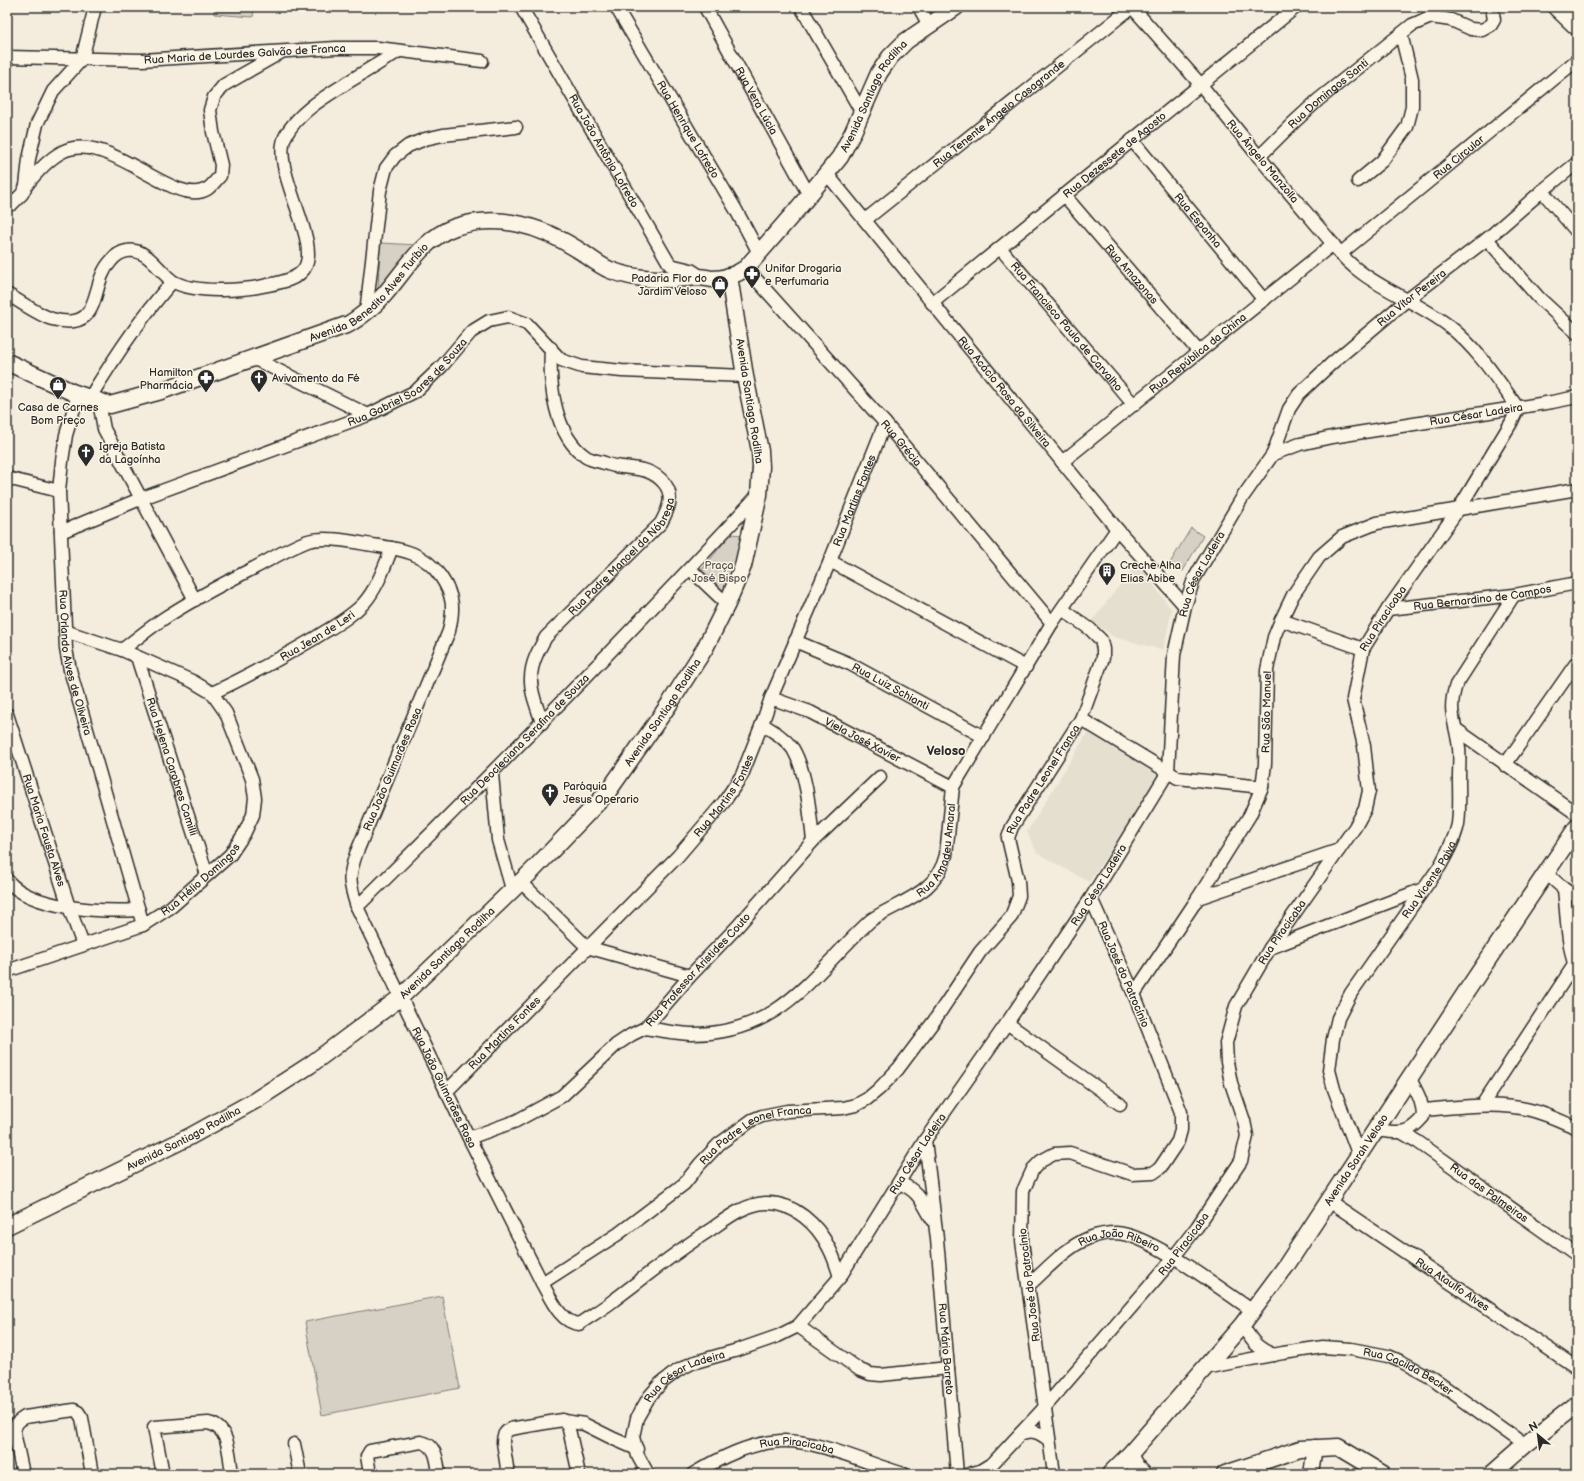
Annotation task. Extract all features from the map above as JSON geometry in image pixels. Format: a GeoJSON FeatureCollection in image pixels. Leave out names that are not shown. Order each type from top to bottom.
{"type":"FeatureCollection","features":[{"type":"Feature","properties":{"kind":"main road","name":"Avenida Santiago Rodilha"},"geometry":{"type":"LineString","coordinates":[[7,1226],[189,1137],[256,1100],[310,1065],[401,997],[517,885],[607,793],[670,703],[705,648],[727,604],[743,566],[759,495],[761,466],[760,451],[745,376],[729,276],[738,274],[746,268],[840,157],[879,73],[890,57],[906,41],[956,7]]}},
{"type":"Feature","properties":{"kind":"main road"},"geometry":{"type":"LineString","coordinates":[[1557,7],[1577,26]]}},
{"type":"Feature","properties":{"kind":"main road","name":"Avenida Benedito Alves Turíbio"},"geometry":{"type":"LineString","coordinates":[[7,362],[88,399],[110,405],[161,391],[349,324],[366,313],[383,296],[425,246],[439,235],[454,228],[471,223],[505,222],[523,224],[539,229],[563,241],[608,269],[630,276],[653,280],[702,277],[712,279],[729,276]]}},
{"type":"Feature","properties":{"kind":"main road","name":"Avenida Sarah Veloso"},"geometry":{"type":"LineString","coordinates":[[1110,1474],[1129,1455],[1242,1325],[1286,1266],[1466,992],[1577,827]]}},
{"type":"Feature","properties":{"kind":"main road"},"geometry":{"type":"LineString","coordinates":[[1492,1474],[1525,1445],[1577,1404]]}},
{"type":"Feature","properties":{"kind":"main road"},"geometry":{"type":"LineString","coordinates":[[1225,1474],[1300,1449],[1315,1447],[1338,1447],[1383,1474]]}},
{"type":"Feature","properties":{"kind":"main road"},"geometry":{"type":"LineString","coordinates":[[1129,1455],[1136,1467],[1143,1474]]}},
{"type":"Feature","properties":{"kind":"street"},"geometry":{"type":"LineString","coordinates":[[26,186],[28,159],[37,124],[53,91],[82,59],[95,7]]}},
{"type":"Feature","properties":{"kind":"street","name":"Rua João Antônio Lofredo"},"geometry":{"type":"LineString","coordinates":[[521,7],[670,265],[691,270],[702,277]]}},
{"type":"Feature","properties":{"kind":"street","name":"Rua Henrique Lofredo"},"geometry":{"type":"LineString","coordinates":[[616,7],[736,210],[759,253]]}},
{"type":"Feature","properties":{"kind":"street","name":"Rua Vera Lúcia"},"geometry":{"type":"LineString","coordinates":[[705,7],[809,195]]}},
{"type":"Feature","properties":{"kind":"street"},"geometry":{"type":"LineString","coordinates":[[801,7],[861,111]]}},
{"type":"Feature","properties":{"kind":"street"},"geometry":{"type":"LineString","coordinates":[[919,7],[929,25]]}},
{"type":"Feature","properties":{"kind":"street","name":"Rua Ângelo Manzolla"},"geometry":{"type":"LineString","coordinates":[[1132,7],[1201,84],[1259,157],[1340,254],[1371,279],[1448,325],[1466,341],[1482,359],[1518,408]]}},
{"type":"Feature","properties":{"kind":"street","name":"Rua Tenente Ângelo Casagrande"},"geometry":{"type":"LineString","coordinates":[[865,220],[1132,7]]}},
{"type":"Feature","properties":{"kind":"street","name":"Rua Dezessete de Agosto"},"geometry":{"type":"LineString","coordinates":[[932,303],[1296,7]]}},
{"type":"Feature","properties":{"kind":"street","name":"Rua Domingos Santi"},"geometry":{"type":"LineString","coordinates":[[1259,157],[1318,100],[1412,24],[1431,17],[1451,20],[1471,29],[1482,30],[1491,25],[1494,20],[1492,7]]}},
{"type":"Feature","properties":{"kind":"street"},"geometry":{"type":"LineString","coordinates":[[1358,181],[1382,161],[1407,127],[1412,107],[1412,79],[1401,34]]}},
{"type":"Feature","properties":{"kind":"street","name":"Rua Maria de Lourdes Galvão de Franca"},"geometry":{"type":"LineString","coordinates":[[7,56],[142,60],[283,51],[371,48],[400,50],[482,61]]}},
{"type":"Feature","properties":{"kind":"street"},"geometry":{"type":"LineString","coordinates":[[7,294],[51,319],[70,322],[80,320],[89,312],[95,301],[100,280],[106,266],[116,255],[128,250],[138,252],[153,261],[172,282],[188,287],[235,289],[262,286],[295,277],[304,270],[308,259],[307,243],[285,169],[283,152],[285,136],[295,122],[306,111],[322,99],[400,50]]}},
{"type":"Feature","properties":{"kind":"street"},"geometry":{"type":"LineString","coordinates":[[7,205],[12,204],[22,194],[26,186],[38,171],[62,152],[84,147],[106,153],[165,183],[185,191],[198,192],[207,189],[220,176],[221,165],[213,132],[210,110],[214,97],[224,85],[283,51]]}},
{"type":"Feature","properties":{"kind":"street","name":"Rua Circular"},"geometry":{"type":"LineString","coordinates":[[1340,254],[1577,60]]}},
{"type":"Feature","properties":{"kind":"street"},"geometry":{"type":"LineString","coordinates":[[366,313],[380,191],[386,168],[395,156],[408,146],[431,138],[444,135],[516,128]]}},
{"type":"Feature","properties":{"kind":"street","name":"Rua Espanha"},"geometry":{"type":"LineString","coordinates":[[1132,140],[1264,300]]}},
{"type":"Feature","properties":{"kind":"street","name":"Rua Vítor Pereira"},"geometry":{"type":"LineString","coordinates":[[1273,454],[1289,409],[1299,394],[1332,363],[1407,300],[1487,239],[1577,162]]}},
{"type":"Feature","properties":{"kind":"street","name":"Rua Acácio Rosa da Silveira"},"geometry":{"type":"LineString","coordinates":[[827,174],[1117,529],[1185,606]]}},
{"type":"Feature","properties":{"kind":"street"},"geometry":{"type":"LineString","coordinates":[[1542,191],[1577,232]]}},
{"type":"Feature","properties":{"kind":"street","name":"Rua Amazonas"},"geometry":{"type":"LineString","coordinates":[[1064,195],[1200,352]]}},
{"type":"Feature","properties":{"kind":"street"},"geometry":{"type":"LineString","coordinates":[[1487,239],[1539,298],[1577,333]]}},
{"type":"Feature","properties":{"kind":"street","name":"Rua República da China"},"geometry":{"type":"LineString","coordinates":[[1062,462],[1333,244]]}},
{"type":"Feature","properties":{"kind":"street","name":"Rua Francisco Paulo de Carvalho"},"geometry":{"type":"LineString","coordinates":[[1000,248],[1134,405]]}},
{"type":"Feature","properties":{"kind":"street","name":"Rua Grécia"},"geometry":{"type":"LineString","coordinates":[[746,268],[885,422],[1052,623]]}},
{"type":"Feature","properties":{"kind":"street","name":"Rua Orlando Alves de Oliveira"},"geometry":{"type":"LineString","coordinates":[[143,925],[70,670],[66,649],[59,491],[66,435],[129,337],[154,303],[172,282]]}},
{"type":"Feature","properties":{"kind":"street","name":"Rua Gabriel Soares de Souza"},"geometry":{"type":"LineString","coordinates":[[61,532],[140,499],[368,415],[416,391],[442,366],[471,332],[489,320],[508,317],[527,324],[562,360],[582,367],[622,371],[745,376]]}},
{"type":"Feature","properties":{"kind":"street","name":"Rua Padre Manoel da Nóbrega"},"geometry":{"type":"LineString","coordinates":[[542,723],[530,677],[538,651],[546,638],[661,523],[668,510],[670,499],[668,488],[659,476],[647,471],[613,466],[586,457],[569,440],[556,411],[550,369],[551,348]]}},
{"type":"Feature","properties":{"kind":"street"},"geometry":{"type":"LineString","coordinates":[[255,358],[368,415]]}},
{"type":"Feature","properties":{"kind":"street","name":"Rua César Ladeira"},"geometry":{"type":"LineString","coordinates":[[648,1474],[638,1456],[633,1437],[637,1418],[649,1397],[661,1383],[677,1371],[692,1363],[738,1350],[778,1336],[798,1326],[840,1277],[925,1140],[1007,1023],[1091,898],[1168,772],[1174,655],[1185,606],[1194,579],[1242,498],[1273,454],[1300,444],[1332,437],[1518,408],[1577,397]]}},
{"type":"Feature","properties":{"kind":"street"},"geometry":{"type":"LineString","coordinates":[[88,399],[195,600]]}},
{"type":"Feature","properties":{"kind":"street","name":"Rua Piracicaba"},"geometry":{"type":"LineString","coordinates":[[969,1474],[980,1471],[993,1463],[1044,1408],[1197,1227],[1241,1161],[1247,1136],[1244,1121],[1231,1083],[1227,1062],[1226,1043],[1236,1006],[1270,948],[1356,827],[1365,810],[1369,791],[1364,746],[1353,699],[1363,649],[1388,609],[1460,507],[1511,423],[1518,408]]}},
{"type":"Feature","properties":{"kind":"street","name":"Rua Martins Fontes"},"geometry":{"type":"LineString","coordinates":[[446,1092],[678,856],[724,802],[742,775],[771,698],[830,561],[885,422]]}},
{"type":"Feature","properties":{"kind":"street"},"geometry":{"type":"LineString","coordinates":[[7,478],[59,491]]}},
{"type":"Feature","properties":{"kind":"street","name":"Rua São Manuel"},"geometry":{"type":"LineString","coordinates":[[1134,994],[1198,898],[1250,815],[1262,786],[1265,764],[1266,670],[1274,637],[1293,595],[1319,557],[1342,537],[1377,522],[1577,488]]}},
{"type":"Feature","properties":{"kind":"street","name":"Rua Deocleciana Serafina de Souza"},"geometry":{"type":"LineString","coordinates":[[357,907],[542,723],[759,495]]}},
{"type":"Feature","properties":{"kind":"street","name":"Rua Amadeu Amaral"},"geometry":{"type":"LineString","coordinates":[[645,1028],[688,1034],[720,1032],[735,1029],[758,1020],[789,1002],[804,989],[871,920],[884,911],[911,899],[933,881],[943,866],[946,855],[953,787],[1052,623],[1117,529]]}},
{"type":"Feature","properties":{"kind":"street","name":"Rua João Guimarães Rosa"},"geometry":{"type":"LineString","coordinates":[[122,650],[165,617],[297,546],[310,541],[321,540],[358,543],[392,548],[413,554],[430,563],[446,585],[452,597],[452,615],[449,631],[354,860],[350,874],[351,889],[357,907],[446,1092],[542,1283]]}},
{"type":"Feature","properties":{"kind":"street","name":"Rua Jean de Leri"},"geometry":{"type":"LineString","coordinates":[[212,693],[246,677],[350,616],[376,587],[392,548]]}},
{"type":"Feature","properties":{"kind":"street"},"geometry":{"type":"LineString","coordinates":[[830,561],[1026,667]]}},
{"type":"Feature","properties":{"kind":"street"},"geometry":{"type":"LineString","coordinates":[[690,569],[727,604]]}},
{"type":"Feature","properties":{"kind":"street","name":"Rua Bernardino de Campos"},"geometry":{"type":"LineString","coordinates":[[1388,609],[1514,595],[1577,583]]}},
{"type":"Feature","properties":{"kind":"street","name":"Rua Vicente Paiva"},"geometry":{"type":"LineString","coordinates":[[1359,1156],[1334,1089],[1329,1070],[1333,1039],[1338,1018],[1351,993],[1440,866],[1450,846],[1458,824],[1459,757],[1457,730],[1451,713],[1451,705],[1456,685],[1514,595]]}},
{"type":"Feature","properties":{"kind":"street","name":"Rua Padre Leonel Franca"},"geometry":{"type":"LineString","coordinates":[[542,1283],[618,1234],[684,1184],[719,1144],[752,1120],[762,1116],[787,1112],[843,1108],[856,1105],[879,1090],[898,1069],[934,1021],[980,952],[1011,917],[1019,896],[1018,881],[1008,838],[1012,827],[1081,719],[1103,658],[1104,649],[1100,640],[1090,629],[1062,609]]}},
{"type":"Feature","properties":{"kind":"street"},"geometry":{"type":"LineString","coordinates":[[1281,620],[1363,649]]}},
{"type":"Feature","properties":{"kind":"street"},"geometry":{"type":"LineString","coordinates":[[66,631],[122,650],[192,681],[212,693]]}},
{"type":"Feature","properties":{"kind":"street","name":"Rua Luiz Schianti"},"geometry":{"type":"LineString","coordinates":[[795,640],[850,664],[984,737]]}},
{"type":"Feature","properties":{"kind":"street","name":"Rua Helena Carobres Camilli"},"geometry":{"type":"LineString","coordinates":[[137,657],[207,875]]}},
{"type":"Feature","properties":{"kind":"street"},"geometry":{"type":"LineString","coordinates":[[1505,765],[1577,662]]}},
{"type":"Feature","properties":{"kind":"street","name":"Rua Hélio Domingos"},"geometry":{"type":"LineString","coordinates":[[7,971],[143,925],[172,907],[230,854],[244,834],[253,815],[255,798],[252,779],[232,726],[226,712],[212,693]]}},
{"type":"Feature","properties":{"kind":"street","name":"Viela José Xavier"},"geometry":{"type":"LineString","coordinates":[[771,698],[816,715],[953,787]]}},
{"type":"Feature","properties":{"kind":"street","name":"Rua Maria Fausta Alves"},"geometry":{"type":"LineString","coordinates":[[7,714],[83,946]]}},
{"type":"Feature","properties":{"kind":"street"},"geometry":{"type":"LineString","coordinates":[[1081,719],[1178,778],[1262,786]]}},
{"type":"Feature","properties":{"kind":"street"},"geometry":{"type":"LineString","coordinates":[[762,724],[782,737],[793,749],[800,766],[808,797],[813,842]]}},
{"type":"Feature","properties":{"kind":"street"},"geometry":{"type":"LineString","coordinates":[[1457,730],[1577,814]]}},
{"type":"Feature","properties":{"kind":"street"},"geometry":{"type":"LineString","coordinates":[[492,774],[498,840],[517,885],[587,947],[690,976]]}},
{"type":"Feature","properties":{"kind":"street","name":"Rua Professor Aristides Couto"},"geometry":{"type":"LineString","coordinates":[[469,1138],[516,1121],[562,1096],[616,1045],[645,1028],[690,976],[737,927],[813,842],[880,777]]}},
{"type":"Feature","properties":{"kind":"street"},"geometry":{"type":"LineString","coordinates":[[1198,898],[1339,850]]}},
{"type":"Feature","properties":{"kind":"street"},"geometry":{"type":"LineString","coordinates":[[1546,873],[1564,889],[1577,897]]}},
{"type":"Feature","properties":{"kind":"street"},"geometry":{"type":"LineString","coordinates":[[1213,874],[1228,888]]}},
{"type":"Feature","properties":{"kind":"street"},"geometry":{"type":"LineString","coordinates":[[7,880],[10,884],[23,893],[38,900],[69,907],[107,911],[139,910]]}},
{"type":"Feature","properties":{"kind":"street"},"geometry":{"type":"LineString","coordinates":[[1270,948],[1423,889]]}},
{"type":"Feature","properties":{"kind":"street"},"geometry":{"type":"LineString","coordinates":[[1482,1105],[1576,968],[1570,939],[1564,889]]}},
{"type":"Feature","properties":{"kind":"street","name":"Rua José do Patrocínio"},"geometry":{"type":"LineString","coordinates":[[1054,1474],[1022,1241],[1023,1191],[1033,1169],[1041,1161],[1054,1154],[1070,1153],[1132,1174],[1153,1173],[1160,1168],[1178,1141],[1181,1130],[1181,1112],[1134,994],[1091,898]]}},
{"type":"Feature","properties":{"kind":"street"},"geometry":{"type":"LineString","coordinates":[[1007,1023],[1120,1104]]}},
{"type":"Feature","properties":{"kind":"street"},"geometry":{"type":"LineString","coordinates":[[1376,1130],[1401,1132],[1414,1128],[1423,1117],[1420,1096],[1410,1079]]}},
{"type":"Feature","properties":{"kind":"street"},"geometry":{"type":"LineString","coordinates":[[1423,1110],[1482,1105],[1507,1106],[1535,1111],[1577,1128]]}},
{"type":"Feature","properties":{"kind":"street","name":"Rua das Palmeiras"},"geometry":{"type":"LineString","coordinates":[[1401,1132],[1418,1142],[1577,1255]]}},
{"type":"Feature","properties":{"kind":"street","name":"Rua Mário Barreto"},"geometry":{"type":"LineString","coordinates":[[925,1140],[958,1474]]}},
{"type":"Feature","properties":{"kind":"street","name":"Rua Mário Barreto"},"geometry":{"type":"LineString","coordinates":[[899,1183],[908,1186],[917,1193],[934,1223]]}},
{"type":"Feature","properties":{"kind":"street","name":"Rua Ataulfo Alves"},"geometry":{"type":"LineString","coordinates":[[1329,1201],[1577,1368]]}},
{"type":"Feature","properties":{"kind":"street"},"geometry":{"type":"LineString","coordinates":[[542,1283],[558,1311],[574,1324],[579,1324],[613,1301],[678,1251],[728,1216],[746,1208],[766,1203],[784,1206],[795,1210],[810,1222],[829,1248],[840,1277]]}},
{"type":"Feature","properties":{"kind":"street","name":"Rua João Ribeiro"},"geometry":{"type":"LineString","coordinates":[[1029,1285],[1068,1250],[1088,1238],[1117,1233],[1129,1236],[1173,1257],[1253,1311]]}},
{"type":"Feature","properties":{"kind":"street"},"geometry":{"type":"LineString","coordinates":[[1242,1325],[1261,1350],[1274,1354]]}},
{"type":"Feature","properties":{"kind":"street"},"geometry":{"type":"LineString","coordinates":[[798,1326],[860,1370],[870,1374],[881,1375],[948,1368]]}},
{"type":"Feature","properties":{"kind":"street","name":"Rua Cacilda Becker"},"geometry":{"type":"LineString","coordinates":[[1204,1368],[1274,1354],[1324,1347],[1351,1349],[1388,1356],[1432,1378],[1525,1445]]}},
{"type":"Feature","properties":{"kind":"street"},"geometry":{"type":"LineString","coordinates":[[23,1474],[14,1432],[18,1421],[25,1417],[74,1410],[78,1412],[82,1418],[92,1474]]}},
{"type":"Feature","properties":{"kind":"street"},"geometry":{"type":"LineString","coordinates":[[508,1474],[503,1437],[510,1429],[555,1421],[567,1426],[584,1424],[636,1449]]}},
{"type":"Feature","properties":{"kind":"street"},"geometry":{"type":"LineString","coordinates":[[163,1474],[154,1427],[208,1423],[215,1424],[222,1430],[227,1439],[232,1474]]}},
{"type":"Feature","properties":{"kind":"street"},"geometry":{"type":"LineString","coordinates":[[567,1426],[579,1474]]}},
{"type":"Feature","properties":{"kind":"street"},"geometry":{"type":"LineString","coordinates":[[1020,1434],[1025,1432],[1040,1432],[1049,1440]]}},
{"type":"Feature","properties":{"kind":"street","name":"Rua Piracicaba"},"geometry":{"type":"LineString","coordinates":[[693,1474],[721,1458],[734,1453],[768,1443],[782,1441],[798,1442],[828,1449],[904,1474]]}},
{"type":"Feature","properties":{"kind":"street"},"geometry":{"type":"LineString","coordinates":[[370,1474],[367,1456],[370,1451],[421,1442],[427,1443],[433,1449],[439,1474]]}},
{"type":"Feature","properties":{"kind":"street"},"geometry":{"type":"LineString","coordinates":[[294,1444],[300,1474]]}},
{"type":"Feature","properties":{"kind":"street"},"geometry":{"type":"LineString","coordinates":[[1311,1474],[1315,1447]]}},
{"type":"Feature","properties":{"kind":"shaded area"},"geometry":{"type":"Polygon","coordinates":[[[1137,563],[1172,610],[1163,650],[1114,637],[1092,621],[1137,563]]]}},
{"type":"Feature","properties":{"kind":"shaded area"},"geometry":{"type":"Polygon","coordinates":[[[1088,732],[1161,777],[1089,882],[1037,853],[1027,832],[1088,732]]]}},
{"type":"Feature","properties":{"kind":"green space"},"geometry":{"type":"Polygon","coordinates":[[[214,7],[254,7],[253,17],[214,14],[214,7]]]}},
{"type":"Feature","properties":{"kind":"green space"},"geometry":{"type":"Polygon","coordinates":[[[380,243],[418,245],[378,293],[380,243]]]}},
{"type":"Feature","properties":{"kind":"green space"},"geometry":{"type":"Polygon","coordinates":[[[1191,528],[1203,536],[1183,571],[1170,563],[1191,528]]]}},
{"type":"Feature","properties":{"kind":"green space","name":"Praça José Bispo"},"geometry":{"type":"Polygon","coordinates":[[[731,534],[743,535],[732,573],[721,594],[699,573],[731,534]]]}},
{"type":"Feature","properties":{"kind":"green space"},"geometry":{"type":"Polygon","coordinates":[[[442,1296],[460,1388],[322,1415],[305,1322],[442,1296]]]}},
{"type":"Feature","properties":{"kind":"place","name":"Unifar Drogaria e Perfumaria"},"geometry":{"type":"Point","coordinates":[752,289]}},
{"type":"Feature","properties":{"kind":"place","name":"Padaria Flor do Jardim Veloso"},"geometry":{"type":"Point","coordinates":[720,299]}},
{"type":"Feature","properties":{"kind":"place","name":"Hamilton Pharmácia"},"geometry":{"type":"Point","coordinates":[206,393]}},
{"type":"Feature","properties":{"kind":"place","name":"Avivamento da Fé"},"geometry":{"type":"Point","coordinates":[259,393]}},
{"type":"Feature","properties":{"kind":"place","name":"Casa de Carnes Bom Preço"},"geometry":{"type":"Point","coordinates":[58,400]}},
{"type":"Feature","properties":{"kind":"place","name":"Igreja Batista da Lagoínha"},"geometry":{"type":"Point","coordinates":[86,467]}},
{"type":"Feature","properties":{"kind":"place","name":"Creche Alha Elias Abibe"},"geometry":{"type":"Point","coordinates":[1107,586]}},
{"type":"Feature","properties":{"kind":"place","name":"Paróquia Jesus Operario"},"geometry":{"type":"Point","coordinates":[550,807]}},
{"type":"Feature","properties":{"kind":"district","name":"Veloso"},"geometry":{"type":"Point","coordinates":[946,750]}}]}
